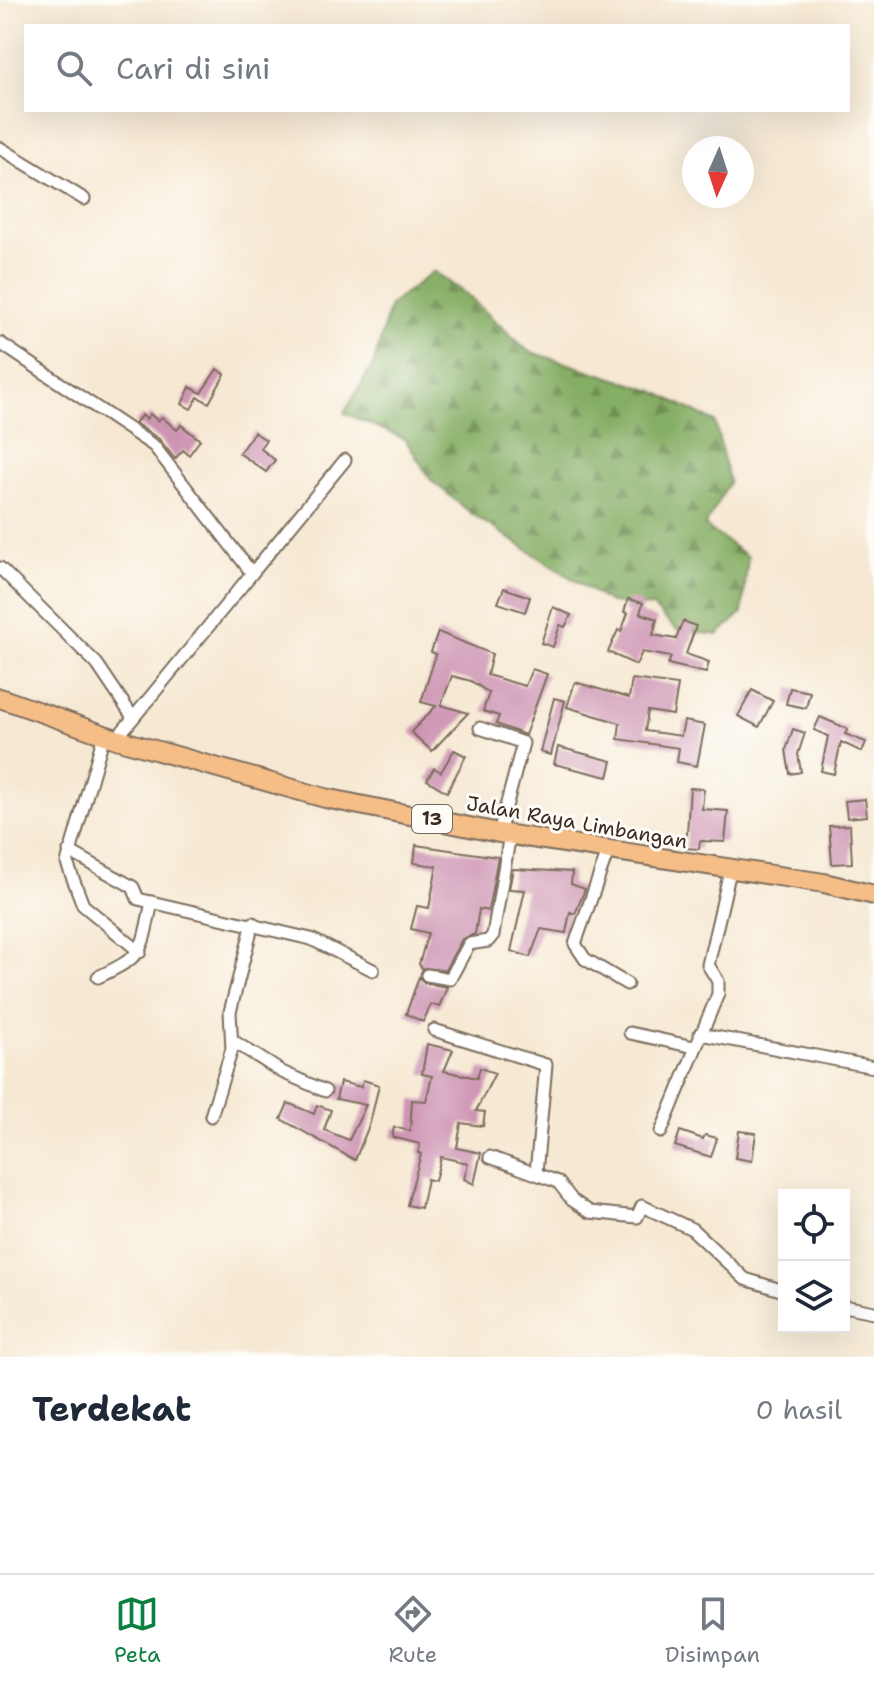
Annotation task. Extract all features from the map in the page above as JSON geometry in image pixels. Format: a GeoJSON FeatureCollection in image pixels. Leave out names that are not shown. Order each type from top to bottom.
{"type":"FeatureCollection","features":[{"type":"Feature","properties":{"kind":"highway","name":"Jalan Raya Limbangan"},"geometry":{"type":"LineString","coordinates":[[0,698],[110,737],[325,798],[504,834],[824,883],[874,895]]}},
{"type":"Feature","properties":{"kind":"street"},"geometry":{"type":"LineString","coordinates":[[0,148],[84,199]]}},
{"type":"Feature","properties":{"kind":"street"},"geometry":{"type":"LineString","coordinates":[[0,343],[154,446],[251,572]]}},
{"type":"Feature","properties":{"kind":"street"},"geometry":{"type":"LineString","coordinates":[[140,952],[81,902],[68,867],[69,851],[110,737],[132,716],[345,460]]}},
{"type":"Feature","properties":{"kind":"street"},"geometry":{"type":"LineString","coordinates":[[0,568],[97,664],[132,716]]}},
{"type":"Feature","properties":{"kind":"street"},"geometry":{"type":"LineString","coordinates":[[427,975],[450,979],[469,944],[488,941],[493,935],[504,834],[523,743],[480,728]]}},
{"type":"Feature","properties":{"kind":"street"},"geometry":{"type":"LineString","coordinates":[[69,851],[132,886],[137,898],[311,939],[373,970]]}},
{"type":"Feature","properties":{"kind":"street"},"geometry":{"type":"LineString","coordinates":[[608,851],[575,944],[585,959],[627,984]]}},
{"type":"Feature","properties":{"kind":"street"},"geometry":{"type":"LineString","coordinates":[[661,1132],[718,994],[718,981],[708,965],[730,871]]}},
{"type":"Feature","properties":{"kind":"street"},"geometry":{"type":"LineString","coordinates":[[98,977],[132,961],[140,952],[152,902]]}},
{"type":"Feature","properties":{"kind":"street"},"geometry":{"type":"LineString","coordinates":[[211,1116],[233,1041],[230,1012],[253,923]]}},
{"type":"Feature","properties":{"kind":"street"},"geometry":{"type":"LineString","coordinates":[[434,1030],[546,1065],[536,1173]]}},
{"type":"Feature","properties":{"kind":"street"},"geometry":{"type":"LineString","coordinates":[[630,1033],[694,1047]]}},
{"type":"Feature","properties":{"kind":"street"},"geometry":{"type":"LineString","coordinates":[[700,1034],[874,1067]]}},
{"type":"Feature","properties":{"kind":"street"},"geometry":{"type":"LineString","coordinates":[[233,1041],[282,1072],[325,1091]]}},
{"type":"Feature","properties":{"kind":"street"},"geometry":{"type":"LineString","coordinates":[[490,1157],[558,1182],[572,1200],[593,1213],[637,1217],[642,1206],[664,1215],[695,1231],[745,1279],[778,1289]]}},
{"type":"Feature","properties":{"kind":"street"},"geometry":{"type":"LineString","coordinates":[[850,1307],[874,1312]]}},
{"type":"Feature","properties":{"kind":"green space"},"geometry":{"type":"Polygon","coordinates":[[[434,271],[467,295],[528,351],[654,391],[715,422],[729,482],[705,526],[748,557],[742,613],[718,635],[677,630],[653,607],[610,603],[472,514],[431,480],[405,439],[344,413],[374,363],[390,305],[434,271]]]}},
{"type":"Feature","properties":{"kind":"building"},"geometry":{"type":"Polygon","coordinates":[[[217,369],[225,374],[209,403],[198,397],[191,409],[182,404],[190,387],[201,393],[217,369]]]}},
{"type":"Feature","properties":{"kind":"building"},"geometry":{"type":"Polygon","coordinates":[[[150,414],[158,421],[162,417],[177,430],[181,425],[200,440],[189,455],[183,450],[175,459],[159,439],[135,423],[142,415],[146,419],[150,414]]]}},
{"type":"Feature","properties":{"kind":"building"},"geometry":{"type":"Polygon","coordinates":[[[254,432],[266,440],[260,448],[275,460],[266,472],[239,453],[254,432]]]}},
{"type":"Feature","properties":{"kind":"building"},"geometry":{"type":"Polygon","coordinates":[[[504,588],[530,597],[525,612],[498,603],[504,588]]]}},
{"type":"Feature","properties":{"kind":"building"},"geometry":{"type":"Polygon","coordinates":[[[628,599],[643,603],[640,613],[657,619],[653,635],[676,639],[683,621],[696,626],[686,654],[709,662],[706,673],[668,664],[671,657],[642,652],[636,665],[608,652],[618,630],[621,632],[628,613],[624,612],[628,599]]]}},
{"type":"Feature","properties":{"kind":"building"},"geometry":{"type":"Polygon","coordinates":[[[553,607],[571,615],[565,627],[560,625],[553,647],[541,643],[553,607]]]}},
{"type":"Feature","properties":{"kind":"building"},"geometry":{"type":"Polygon","coordinates":[[[438,632],[492,654],[487,675],[525,686],[532,669],[547,674],[525,735],[496,724],[499,716],[483,711],[489,693],[471,681],[452,676],[441,705],[468,713],[432,751],[411,732],[436,706],[421,702],[436,654],[431,652],[438,632]]]}},
{"type":"Feature","properties":{"kind":"building"},"geometry":{"type":"Polygon","coordinates":[[[632,679],[678,685],[673,715],[648,711],[645,731],[681,736],[684,721],[705,725],[697,766],[677,762],[679,748],[618,739],[620,723],[567,707],[575,682],[629,698],[632,679]]]}},
{"type":"Feature","properties":{"kind":"building"},"geometry":{"type":"Polygon","coordinates":[[[790,688],[810,692],[806,708],[786,704],[790,688]]]}},
{"type":"Feature","properties":{"kind":"building"},"geometry":{"type":"Polygon","coordinates":[[[752,690],[773,701],[759,727],[738,716],[752,690]]]}},
{"type":"Feature","properties":{"kind":"building"},"geometry":{"type":"Polygon","coordinates":[[[554,698],[565,701],[551,755],[540,752],[554,698]]]}},
{"type":"Feature","properties":{"kind":"building"},"geometry":{"type":"Polygon","coordinates":[[[820,717],[848,729],[845,734],[866,742],[862,752],[841,742],[834,774],[821,771],[828,736],[814,730],[820,717]]]}},
{"type":"Feature","properties":{"kind":"building"},"geometry":{"type":"Polygon","coordinates":[[[793,729],[805,733],[798,754],[801,772],[790,774],[786,750],[793,729]]]}},
{"type":"Feature","properties":{"kind":"building"},"geometry":{"type":"Polygon","coordinates":[[[558,747],[612,761],[608,777],[554,764],[558,747]]]}},
{"type":"Feature","properties":{"kind":"building"},"geometry":{"type":"Polygon","coordinates":[[[454,750],[466,756],[447,792],[427,780],[434,768],[441,772],[454,750]]]}},
{"type":"Feature","properties":{"kind":"building"},"geometry":{"type":"Polygon","coordinates":[[[690,788],[704,789],[702,809],[728,811],[725,842],[700,841],[699,849],[686,848],[690,788]]]}},
{"type":"Feature","properties":{"kind":"building"},"geometry":{"type":"Polygon","coordinates":[[[865,799],[867,816],[847,818],[845,801],[865,799]]]}},
{"type":"Feature","properties":{"kind":"building"},"geometry":{"type":"Polygon","coordinates":[[[850,825],[852,863],[832,864],[829,826],[850,825]]]}},
{"type":"Feature","properties":{"kind":"building"},"geometry":{"type":"Polygon","coordinates":[[[416,845],[498,857],[488,911],[479,909],[475,934],[462,939],[445,970],[422,968],[419,964],[428,933],[411,929],[417,906],[429,908],[437,866],[414,863],[416,845]]]}},
{"type":"Feature","properties":{"kind":"building"},"geometry":{"type":"Polygon","coordinates":[[[513,869],[572,872],[571,884],[585,889],[575,914],[570,912],[566,933],[541,929],[530,957],[511,951],[525,890],[509,889],[513,869]]]}},
{"type":"Feature","properties":{"kind":"building"},"geometry":{"type":"Polygon","coordinates":[[[419,977],[425,983],[447,987],[439,1007],[431,1004],[423,1022],[406,1014],[419,977]]]}},
{"type":"Feature","properties":{"kind":"building"},"geometry":{"type":"Polygon","coordinates":[[[427,1044],[453,1050],[444,1071],[477,1078],[480,1068],[495,1073],[476,1111],[485,1112],[483,1126],[461,1123],[457,1148],[481,1153],[474,1184],[464,1179],[468,1163],[441,1157],[435,1181],[427,1179],[421,1208],[407,1205],[421,1154],[418,1153],[420,1144],[392,1137],[394,1127],[410,1131],[412,1100],[426,1101],[432,1076],[422,1074],[427,1044]]]}},
{"type":"Feature","properties":{"kind":"building"},"geometry":{"type":"Polygon","coordinates":[[[363,1080],[379,1085],[370,1123],[355,1160],[281,1119],[288,1103],[314,1114],[317,1105],[331,1110],[324,1130],[349,1140],[366,1105],[336,1099],[340,1082],[361,1087],[363,1080]]]}},
{"type":"Feature","properties":{"kind":"building"},"geometry":{"type":"Polygon","coordinates":[[[680,1131],[703,1139],[705,1135],[717,1138],[711,1157],[675,1146],[680,1131]]]}},
{"type":"Feature","properties":{"kind":"building"},"geometry":{"type":"Polygon","coordinates":[[[739,1131],[756,1133],[752,1161],[735,1158],[739,1131]]]}}]}
